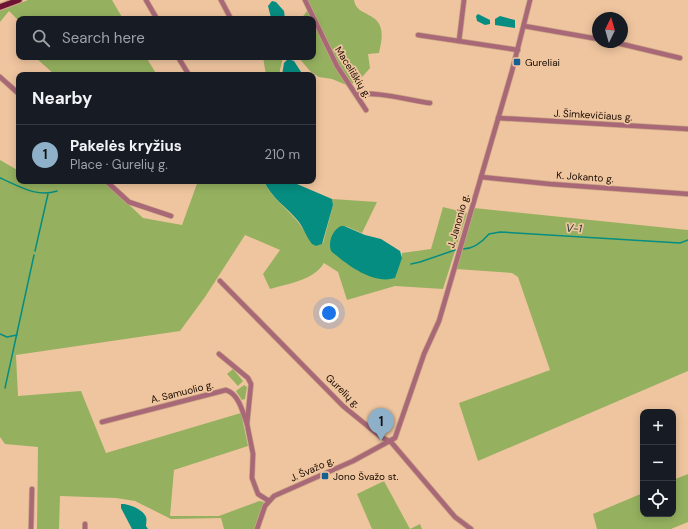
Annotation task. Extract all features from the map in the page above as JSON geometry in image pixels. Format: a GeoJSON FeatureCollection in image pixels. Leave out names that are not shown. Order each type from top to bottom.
{"type":"FeatureCollection","features":[{"type":"Feature","properties":{"kind":"main road"},"geometry":{"type":"LineString","coordinates":[[0,8],[19,0]]}},
{"type":"Feature","properties":{"kind":"street"},"geometry":{"type":"LineString","coordinates":[[146,0],[155,16]]}},
{"type":"Feature","properties":{"kind":"street"},"geometry":{"type":"LineString","coordinates":[[221,0],[229,16]]}},
{"type":"Feature","properties":{"kind":"street","name":"Maceliškių g."},"geometry":{"type":"LineString","coordinates":[[305,0],[313,16]]}},
{"type":"Feature","properties":{"kind":"street"},"geometry":{"type":"LineString","coordinates":[[459,41],[464,0]]}},
{"type":"Feature","properties":{"kind":"street","name":"J. Janonio g."},"geometry":{"type":"LineString","coordinates":[[391,442],[397,434],[424,354],[439,321],[518,50],[530,0]]}},
{"type":"Feature","properties":{"kind":"street","name":"Maceliškių g."},"geometry":{"type":"LineString","coordinates":[[316,23],[337,66],[366,110]]}},
{"type":"Feature","properties":{"kind":"street"},"geometry":{"type":"LineString","coordinates":[[524,26],[592,38]]}},
{"type":"Feature","properties":{"kind":"street"},"geometry":{"type":"LineString","coordinates":[[418,35],[518,50]]}},
{"type":"Feature","properties":{"kind":"street"},"geometry":{"type":"LineString","coordinates":[[628,46],[680,58]]}},
{"type":"Feature","properties":{"kind":"street"},"geometry":{"type":"LineString","coordinates":[[180,60],[187,72]]}},
{"type":"Feature","properties":{"kind":"street"},"geometry":{"type":"LineString","coordinates":[[0,76],[16,91]]}},
{"type":"Feature","properties":{"kind":"street"},"geometry":{"type":"LineString","coordinates":[[357,95],[363,94],[386,96],[430,103]]}},
{"type":"Feature","properties":{"kind":"street","name":"J. Šimkevičiaus g."},"geometry":{"type":"LineString","coordinates":[[498,118],[688,130]]}},
{"type":"Feature","properties":{"kind":"street","name":"K. Jokanto g."},"geometry":{"type":"LineString","coordinates":[[481,176],[550,184],[688,194]]}},
{"type":"Feature","properties":{"kind":"street"},"geometry":{"type":"LineString","coordinates":[[109,184],[123,198],[135,205],[151,208],[171,216]]}},
{"type":"Feature","properties":{"kind":"street","name":"Gurelių g."},"geometry":{"type":"LineString","coordinates":[[220,281],[343,406],[381,437],[391,442],[455,517],[471,529]]}},
{"type":"Feature","properties":{"kind":"street"},"geometry":{"type":"LineString","coordinates":[[219,354],[248,378],[251,391],[247,424],[253,454],[253,484],[258,494],[269,501],[257,529]]}},
{"type":"Feature","properties":{"kind":"street","name":"A. Samuolio g."},"geometry":{"type":"LineString","coordinates":[[102,422],[226,390],[230,391],[240,405],[247,424]]}},
{"type":"Feature","properties":{"kind":"street","name":"J. Švažo g."},"geometry":{"type":"LineString","coordinates":[[269,501],[285,490],[353,461],[391,442]]}},
{"type":"Feature","properties":{"kind":"street"},"geometry":{"type":"LineString","coordinates":[[31,529],[32,489]]}},
{"type":"Feature","properties":{"kind":"green space"},"geometry":{"type":"Polygon","coordinates":[[[28,0],[112,0],[121,16],[16,16],[16,18],[9,11],[0,22],[0,11],[28,0]]]}},
{"type":"Feature","properties":{"kind":"green space"},"geometry":{"type":"Polygon","coordinates":[[[308,0],[354,0],[356,6],[378,22],[381,28],[382,38],[379,53],[368,54],[370,68],[363,76],[349,86],[332,79],[319,77],[316,75],[316,72],[310,71],[301,60],[316,60],[316,16],[303,16],[310,7],[308,0]]]}},
{"type":"Feature","properties":{"kind":"green space"},"geometry":{"type":"Polygon","coordinates":[[[38,60],[148,60],[155,72],[52,72],[38,60]]]}},
{"type":"Feature","properties":{"kind":"green space"},"geometry":{"type":"Polygon","coordinates":[[[264,60],[282,60],[280,72],[266,72],[264,60]]]}},
{"type":"Feature","properties":{"kind":"green space"},"geometry":{"type":"Polygon","coordinates":[[[0,160],[16,169],[16,184],[107,184],[143,218],[182,225],[197,184],[266,184],[272,194],[293,216],[316,246],[323,243],[333,205],[332,199],[377,202],[362,233],[345,226],[377,278],[392,279],[402,258],[402,253],[431,249],[443,207],[467,213],[443,289],[395,286],[347,300],[338,272],[324,263],[314,274],[307,278],[270,289],[263,274],[280,250],[245,235],[205,297],[180,331],[16,355],[18,396],[81,391],[106,453],[241,413],[248,446],[174,470],[170,516],[219,516],[259,501],[264,502],[254,529],[224,529],[221,518],[171,519],[135,501],[116,498],[60,496],[59,529],[37,529],[38,447],[5,444],[0,437],[0,160]]]}},
{"type":"Feature","properties":{"kind":"green space"},"geometry":{"type":"Polygon","coordinates":[[[474,208],[688,230],[688,371],[478,461],[459,403],[550,370],[518,277],[512,273],[456,269],[474,208]]]}},
{"type":"Feature","properties":{"kind":"green space"},"geometry":{"type":"Polygon","coordinates":[[[233,369],[243,381],[238,386],[227,374],[233,369]]]}},
{"type":"Feature","properties":{"kind":"green space"},"geometry":{"type":"Polygon","coordinates":[[[244,385],[247,387],[245,399],[242,400],[236,391],[244,385]]]}},
{"type":"Feature","properties":{"kind":"green space"},"geometry":{"type":"Polygon","coordinates":[[[688,474],[688,522],[671,529],[597,529],[593,514],[640,494],[640,517],[676,517],[676,479],[688,474]]]}},
{"type":"Feature","properties":{"kind":"green space"},"geometry":{"type":"Polygon","coordinates":[[[384,481],[410,529],[372,529],[357,494],[384,481]]]}},
{"type":"Feature","properties":{"kind":"green space"},"geometry":{"type":"Polygon","coordinates":[[[420,524],[422,529],[410,529],[420,524]]]}},
{"type":"Feature","properties":{"kind":"water"},"geometry":{"type":"Polygon","coordinates":[[[272,1],[276,2],[284,11],[285,16],[270,16],[268,6],[272,1]]]}},
{"type":"Feature","properties":{"kind":"water"},"geometry":{"type":"Polygon","coordinates":[[[478,14],[490,20],[490,24],[485,25],[477,21],[476,16],[478,14]]]}},
{"type":"Feature","properties":{"kind":"water"},"geometry":{"type":"Polygon","coordinates":[[[500,16],[515,20],[515,28],[495,25],[495,19],[500,16]]]}},
{"type":"Feature","properties":{"kind":"water"},"geometry":{"type":"Polygon","coordinates":[[[287,60],[294,61],[301,72],[282,72],[284,63],[287,60]]]}},
{"type":"Feature","properties":{"kind":"water"},"geometry":{"type":"Polygon","coordinates":[[[266,184],[297,184],[332,199],[333,205],[322,244],[316,246],[312,244],[299,222],[275,198],[266,184]]]}},
{"type":"Feature","properties":{"kind":"water"},"geometry":{"type":"Polygon","coordinates":[[[341,226],[381,239],[400,251],[402,258],[395,278],[378,279],[369,276],[344,262],[331,251],[330,244],[333,234],[335,230],[341,226]]]}},
{"type":"Feature","properties":{"kind":"water"},"geometry":{"type":"Polygon","coordinates":[[[121,504],[131,506],[142,511],[146,517],[146,526],[148,529],[132,529],[121,508],[121,504]]]}},
{"type":"Feature","properties":{"kind":"waterway"},"geometry":{"type":"LineString","coordinates":[[0,178],[35,192],[50,193],[57,191]]}},
{"type":"Feature","properties":{"kind":"waterway"},"geometry":{"type":"LineString","coordinates":[[35,251],[48,194]]}},
{"type":"Feature","properties":{"kind":"waterway","name":"V-1"},"geometry":{"type":"LineString","coordinates":[[463,249],[467,249],[478,244],[489,234],[500,232],[680,243],[688,240]]}},
{"type":"Feature","properties":{"kind":"waterway","name":"V-1"},"geometry":{"type":"LineString","coordinates":[[411,264],[455,250]]}},
{"type":"Feature","properties":{"kind":"waterway"},"geometry":{"type":"LineString","coordinates":[[5,388],[34,255]]}},
{"type":"Feature","properties":{"kind":"waterway"},"geometry":{"type":"LineString","coordinates":[[0,334],[7,337],[17,335]]}},
{"type":"Feature","properties":{"kind":"place","name":"Gureliai"},"geometry":{"type":"Point","coordinates":[517,62]}},
{"type":"Feature","properties":{"kind":"place","name":"Pakelės kryžius"},"geometry":{"type":"Point","coordinates":[381,441]}},
{"type":"Feature","properties":{"kind":"place","name":"Jono Švažo st."},"geometry":{"type":"Point","coordinates":[325,476]}}]}
